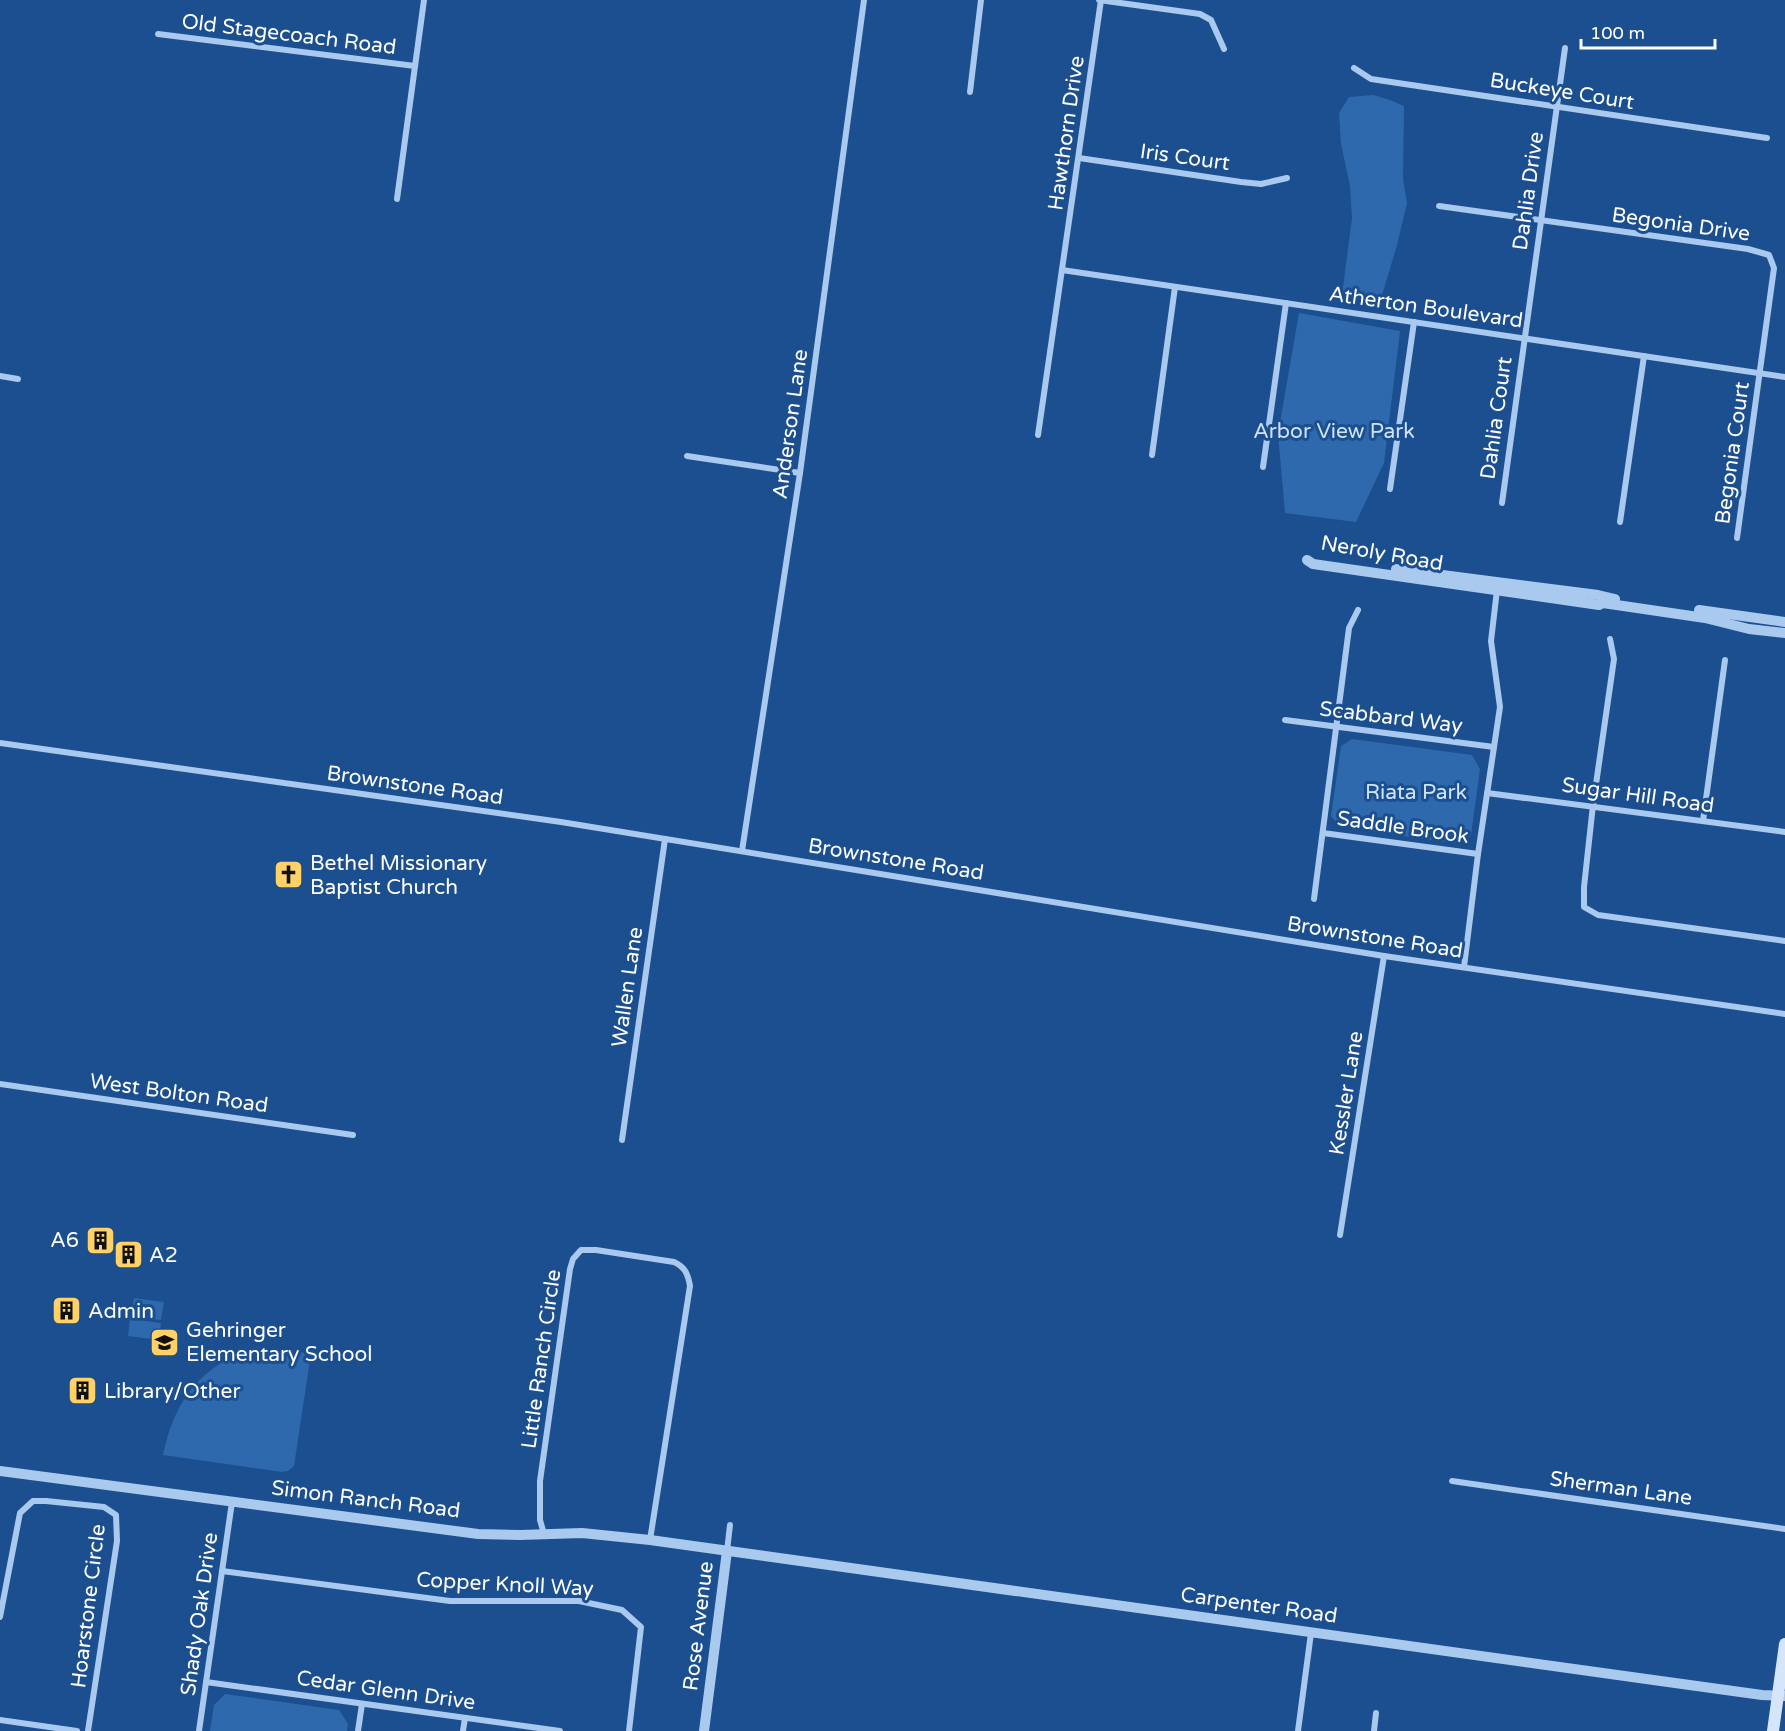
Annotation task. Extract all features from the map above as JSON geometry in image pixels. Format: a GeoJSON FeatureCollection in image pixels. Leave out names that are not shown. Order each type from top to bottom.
{"type":"FeatureCollection","features":[{"type":"Feature","properties":{"kind":"main road"},"geometry":{"type":"LineString","coordinates":[[1773,1731],[1781,1696],[1785,1644]]}},
{"type":"Feature","properties":{"kind":"street"},"geometry":{"type":"LineString","coordinates":[[397,199],[424,0]]}},
{"type":"Feature","properties":{"kind":"street","name":"Anderson Lane"},"geometry":{"type":"LineString","coordinates":[[742,851],[800,473],[864,0]]}},
{"type":"Feature","properties":{"kind":"street"},"geometry":{"type":"LineString","coordinates":[[970,92],[981,0]]}},
{"type":"Feature","properties":{"kind":"street"},"geometry":{"type":"LineString","coordinates":[[1101,0],[1200,14],[1211,20],[1224,49]]}},
{"type":"Feature","properties":{"kind":"street","name":"Hawthorn Drive"},"geometry":{"type":"LineString","coordinates":[[1038,435],[1101,0]]}},
{"type":"Feature","properties":{"kind":"street","name":"Old Stagecoach Road"},"geometry":{"type":"LineString","coordinates":[[158,34],[415,66]]}},
{"type":"Feature","properties":{"kind":"street","name":"Dahlia Drive"},"geometry":{"type":"LineString","coordinates":[[1524,338],[1565,48]]}},
{"type":"Feature","properties":{"kind":"street","name":"Buckeye Court"},"geometry":{"type":"LineString","coordinates":[[1354,68],[1371,79],[1767,138]]}},
{"type":"Feature","properties":{"kind":"street","name":"Iris Court"},"geometry":{"type":"LineString","coordinates":[[1078,158],[1261,184],[1287,178]]}},
{"type":"Feature","properties":{"kind":"street"},"geometry":{"type":"LineString","coordinates":[[1439,206],[1540,221]]}},
{"type":"Feature","properties":{"kind":"street","name":"Begonia Drive"},"geometry":{"type":"LineString","coordinates":[[1540,221],[1748,249],[1769,255],[1774,268],[1760,373]]}},
{"type":"Feature","properties":{"kind":"street","name":"Atherton Boulevard"},"geometry":{"type":"LineString","coordinates":[[1062,270],[1785,376]]}},
{"type":"Feature","properties":{"kind":"street"},"geometry":{"type":"LineString","coordinates":[[1152,455],[1175,287]]}},
{"type":"Feature","properties":{"kind":"street"},"geometry":{"type":"LineString","coordinates":[[1263,467],[1286,303]]}},
{"type":"Feature","properties":{"kind":"street"},"geometry":{"type":"LineString","coordinates":[[1390,489],[1414,322]]}},
{"type":"Feature","properties":{"kind":"street","name":"Dahlia Court"},"geometry":{"type":"LineString","coordinates":[[1502,503],[1524,338]]}},
{"type":"Feature","properties":{"kind":"street"},"geometry":{"type":"LineString","coordinates":[[1620,522],[1644,356]]}},
{"type":"Feature","properties":{"kind":"street","name":"Begonia Court"},"geometry":{"type":"LineString","coordinates":[[1737,538],[1760,373]]}},
{"type":"Feature","properties":{"kind":"street"},"geometry":{"type":"LineString","coordinates":[[0,376],[18,379]]}},
{"type":"Feature","properties":{"kind":"street"},"geometry":{"type":"LineString","coordinates":[[687,456],[800,473]]}},
{"type":"Feature","properties":{"kind":"street","name":"Neroly Road"},"geometry":{"type":"LineString","coordinates":[[1785,622],[1497,586],[1313,564],[1307,560],[1314,558],[1497,586],[1599,604],[1705,618],[1749,629],[1785,633]]}},
{"type":"Feature","properties":{"kind":"street"},"geometry":{"type":"LineString","coordinates":[[1464,967],[1500,707],[1491,641],[1497,586]]}},
{"type":"Feature","properties":{"kind":"street"},"geometry":{"type":"LineString","coordinates":[[1314,899],[1349,628],[1358,610]]}},
{"type":"Feature","properties":{"kind":"street"},"geometry":{"type":"LineString","coordinates":[[1610,639],[1614,659],[1593,805],[1584,907],[1598,915],[1785,941]]}},
{"type":"Feature","properties":{"kind":"street"},"geometry":{"type":"LineString","coordinates":[[1703,820],[1725,660]]}},
{"type":"Feature","properties":{"kind":"street","name":"Scabbard Way"},"geometry":{"type":"LineString","coordinates":[[1284,720],[1494,747]]}},
{"type":"Feature","properties":{"kind":"street","name":"Brownstone Road"},"geometry":{"type":"LineString","coordinates":[[0,743],[561,822],[1384,956],[1785,1014]]}},
{"type":"Feature","properties":{"kind":"street","name":"Sugar Hill Road"},"geometry":{"type":"LineString","coordinates":[[1487,793],[1593,805],[1785,832]]}},
{"type":"Feature","properties":{"kind":"street","name":"Saddle Brook"},"geometry":{"type":"LineString","coordinates":[[1323,833],[1478,854]]}},
{"type":"Feature","properties":{"kind":"street","name":"Wallen Lane"},"geometry":{"type":"LineString","coordinates":[[622,1140],[665,839]]}},
{"type":"Feature","properties":{"kind":"street","name":"Kessler Lane"},"geometry":{"type":"LineString","coordinates":[[1340,1235],[1384,956]]}},
{"type":"Feature","properties":{"kind":"street","name":"West Bolton Road"},"geometry":{"type":"LineString","coordinates":[[0,1084],[353,1135]]}},
{"type":"Feature","properties":{"kind":"street","name":"Little Ranch Circle"},"geometry":{"type":"LineString","coordinates":[[544,1534],[540,1520],[540,1481],[570,1269],[573,1259],[581,1250],[596,1250],[674,1262],[683,1266],[688,1275],[690,1286],[650,1540]]}},
{"type":"Feature","properties":{"kind":"street","name":"Simon Ranch Road"},"geometry":{"type":"LineString","coordinates":[[0,1471],[478,1534],[582,1533],[727,1551]]}},
{"type":"Feature","properties":{"kind":"street","name":"Sherman Lane"},"geometry":{"type":"LineString","coordinates":[[1452,1481],[1785,1529]]}},
{"type":"Feature","properties":{"kind":"street","name":"Hoarstone Circle"},"geometry":{"type":"LineString","coordinates":[[0,1617],[20,1513],[27,1505],[33,1501],[46,1501],[104,1507],[116,1515],[117,1541],[88,1731]]}},
{"type":"Feature","properties":{"kind":"street","name":"Shady Oak Drive"},"geometry":{"type":"LineString","coordinates":[[199,1731],[232,1502]]}},
{"type":"Feature","properties":{"kind":"street","name":"Rose Avenue"},"geometry":{"type":"LineString","coordinates":[[704,1731],[730,1525]]}},
{"type":"Feature","properties":{"kind":"street","name":"Carpenter Road"},"geometry":{"type":"LineString","coordinates":[[727,1551],[1781,1696]]}},
{"type":"Feature","properties":{"kind":"street","name":"Copper Knoll Way"},"geometry":{"type":"LineString","coordinates":[[222,1571],[450,1602],[579,1600],[622,1610],[641,1627],[629,1731]]}},
{"type":"Feature","properties":{"kind":"street"},"geometry":{"type":"LineString","coordinates":[[1298,1731],[1311,1633]]}},
{"type":"Feature","properties":{"kind":"street","name":"Cedar Glenn Drive"},"geometry":{"type":"LineString","coordinates":[[206,1682],[560,1731]]}},
{"type":"Feature","properties":{"kind":"street"},"geometry":{"type":"LineString","coordinates":[[358,1731],[362,1704]]}},
{"type":"Feature","properties":{"kind":"street"},"geometry":{"type":"LineString","coordinates":[[1374,1731],[1376,1713]]}},
{"type":"Feature","properties":{"kind":"street"},"geometry":{"type":"LineString","coordinates":[[463,1731],[465,1718]]}},
{"type":"Feature","properties":{"kind":"street"},"geometry":{"type":"LineString","coordinates":[[0,1720],[78,1731]]}},
{"type":"Feature","properties":{"kind":"green space"},"geometry":{"type":"Polygon","coordinates":[[[1373,95],[1404,106],[1403,179],[1407,203],[1380,302],[1342,295],[1352,218],[1350,186],[1341,144],[1339,113],[1349,97],[1373,95]]]}},
{"type":"Feature","properties":{"kind":"green space","name":"Arbor View Park"},"geometry":{"type":"Polygon","coordinates":[[[1299,313],[1400,331],[1384,463],[1356,522],[1285,513],[1278,434],[1299,313]]]}},
{"type":"Feature","properties":{"kind":"green space","name":"Riata Park"},"geometry":{"type":"Polygon","coordinates":[[[1352,739],[1472,755],[1480,769],[1471,835],[1460,844],[1340,827],[1331,816],[1341,746],[1352,739]]]}},
{"type":"Feature","properties":{"kind":"green space"},"geometry":{"type":"Polygon","coordinates":[[[134,1298],[164,1302],[161,1320],[131,1316],[134,1298]]]}},
{"type":"Feature","properties":{"kind":"green space"},"geometry":{"type":"Polygon","coordinates":[[[130,1319],[161,1323],[159,1340],[128,1336],[130,1319]]]}},
{"type":"Feature","properties":{"kind":"green space"},"geometry":{"type":"Polygon","coordinates":[[[254,1347],[311,1353],[294,1466],[282,1472],[163,1455],[174,1418],[193,1388],[219,1364],[254,1347]]]}},
{"type":"Feature","properties":{"kind":"green space"},"geometry":{"type":"Polygon","coordinates":[[[225,1694],[339,1710],[348,1724],[347,1731],[210,1731],[214,1705],[225,1694]]]}},
{"type":"Feature","properties":{"kind":"place","name":"Bethel Missionary Baptist Church"},"geometry":{"type":"Point","coordinates":[289,875]}},
{"type":"Feature","properties":{"kind":"place","name":"A6"},"geometry":{"type":"Point","coordinates":[100,1240]}},
{"type":"Feature","properties":{"kind":"place","name":"A2"},"geometry":{"type":"Point","coordinates":[128,1255]}},
{"type":"Feature","properties":{"kind":"place","name":"Admin"},"geometry":{"type":"Point","coordinates":[67,1311]}},
{"type":"Feature","properties":{"kind":"place","name":"Gehringer Elementary School"},"geometry":{"type":"Point","coordinates":[165,1342]}},
{"type":"Feature","properties":{"kind":"place","name":"Library/Other"},"geometry":{"type":"Point","coordinates":[83,1391]}}]}
